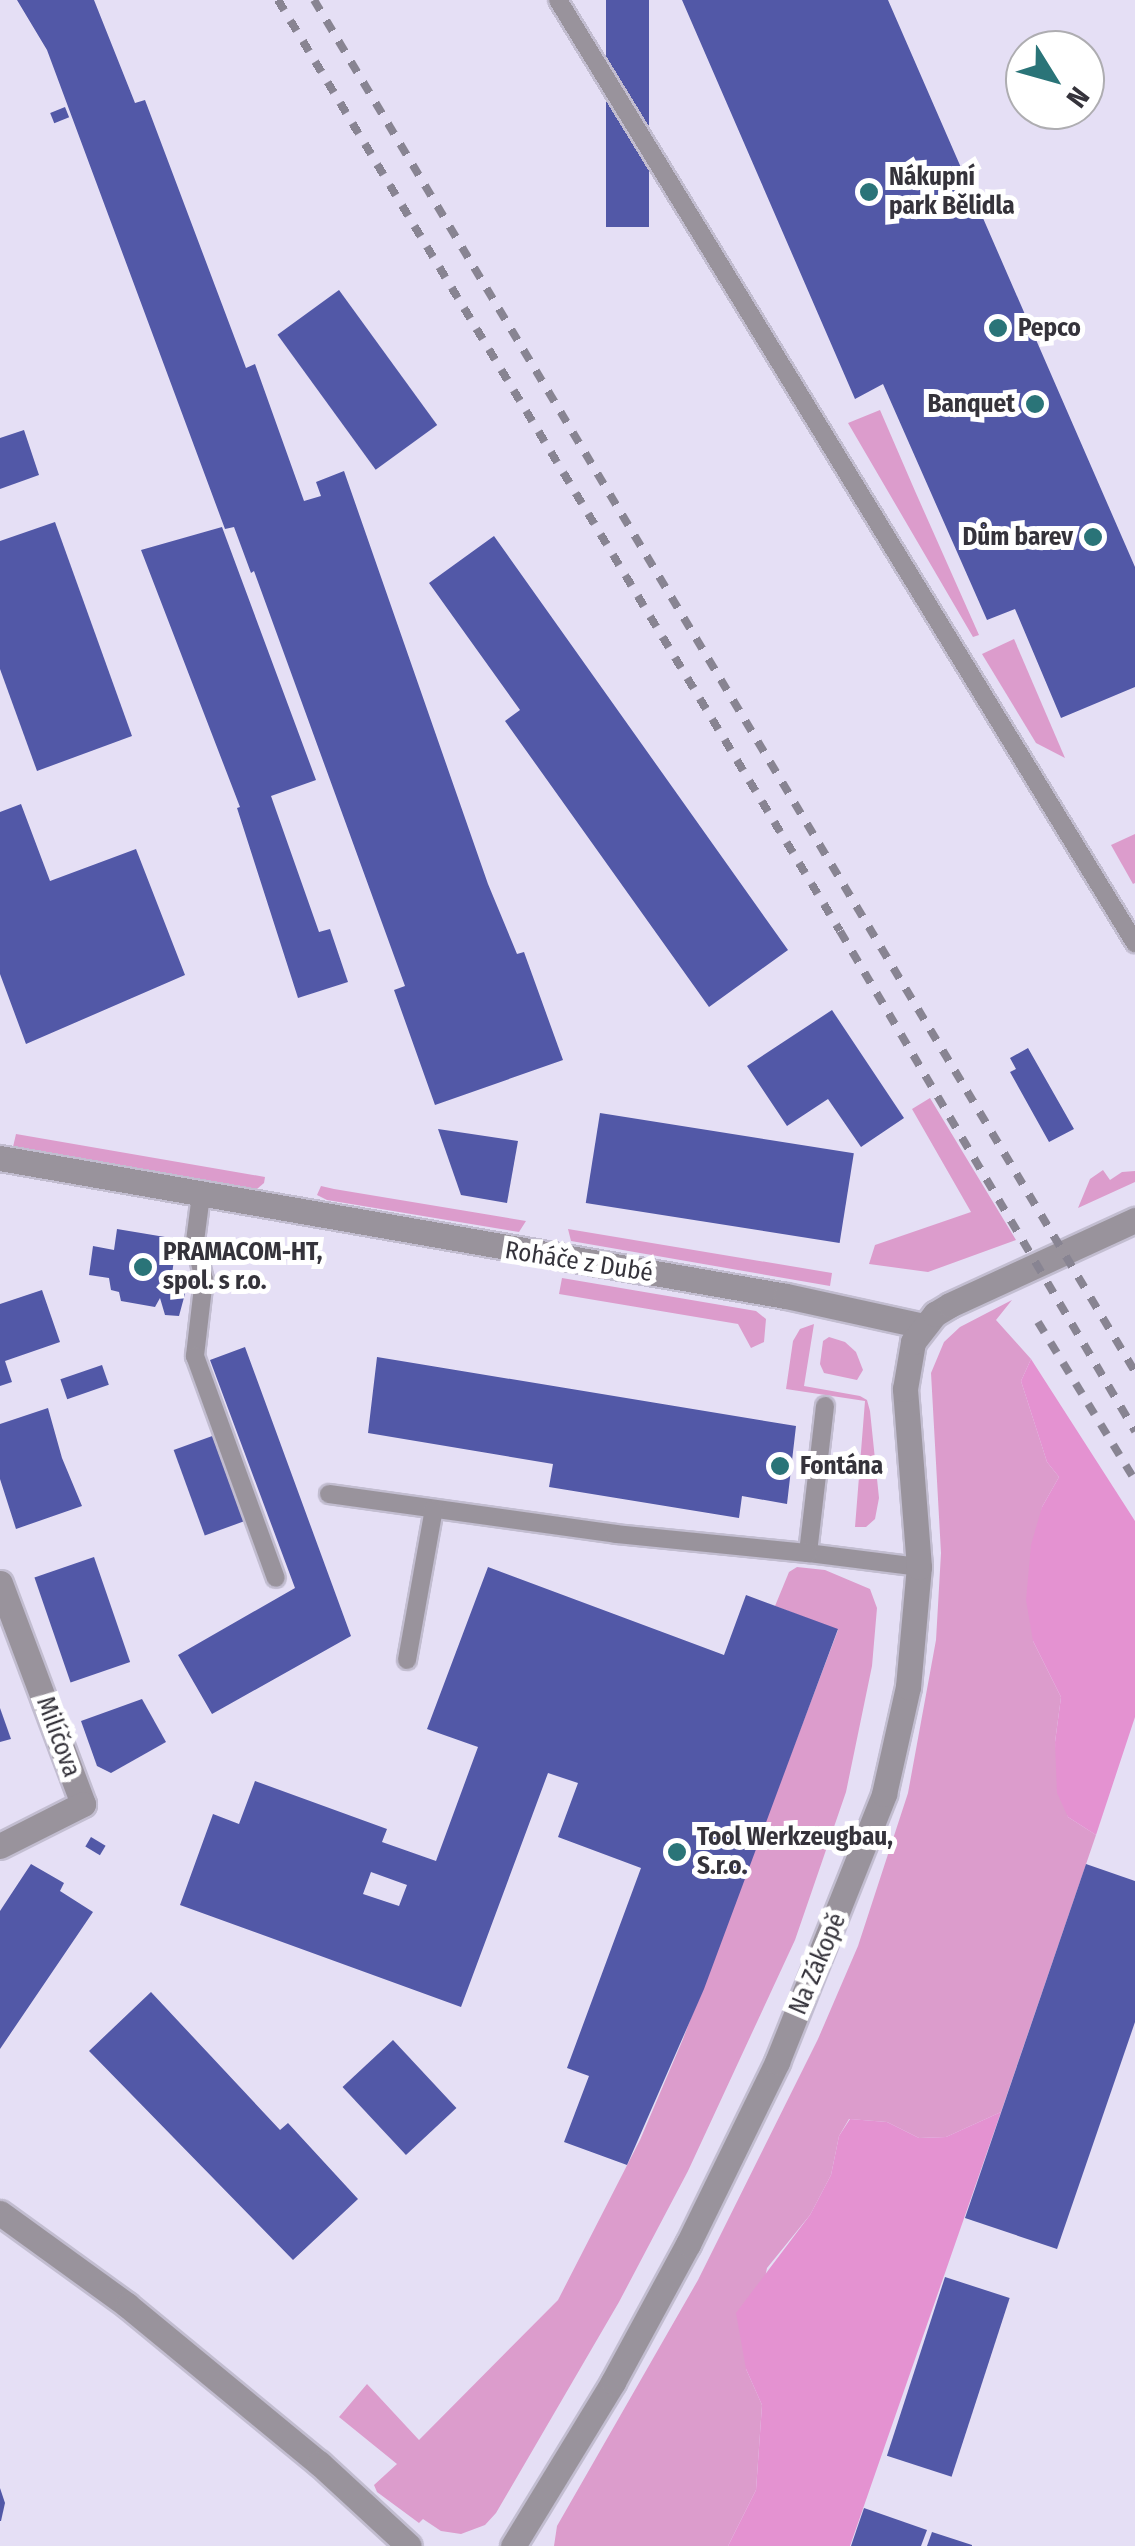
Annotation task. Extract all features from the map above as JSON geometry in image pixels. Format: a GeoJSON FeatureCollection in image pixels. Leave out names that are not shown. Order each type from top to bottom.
{"type":"FeatureCollection","features":[{"type":"Feature","properties":{"kind":"street","name":"Roháče z Dubé"},"geometry":{"type":"LineString","coordinates":[[0,1158],[786,1296],[924,1326]]}},
{"type":"Feature","properties":{"kind":"street"},"geometry":{"type":"LineString","coordinates":[[924,1326],[967,1296],[1135,1220]]}},
{"type":"Feature","properties":{"kind":"street","name":"Na Zákopě"},"geometry":{"type":"LineString","coordinates":[[514,2546],[612,2382],[688,2244],[777,2062],[884,1794],[908,1687],[918,1567],[905,1389],[909,1353],[924,1326]]}},
{"type":"Feature","properties":{"kind":"street","name":"Milíčova"},"geometry":{"type":"LineString","coordinates":[[0,1582],[83,1804],[0,1846]]}},
{"type":"Feature","properties":{"kind":"street"},"geometry":{"type":"LineString","coordinates":[[0,2212],[172,2342],[320,2463],[409,2546]]}},
{"type":"Feature","properties":{"kind":"lane"},"geometry":{"type":"LineString","coordinates":[[558,0],[1135,943]]}},
{"type":"Feature","properties":{"kind":"lane"},"geometry":{"type":"LineString","coordinates":[[200,1195],[194,1241],[204,1279],[195,1356],[276,1578]]}},
{"type":"Feature","properties":{"kind":"lane"},"geometry":{"type":"LineString","coordinates":[[808,1554],[825,1406]]}},
{"type":"Feature","properties":{"kind":"lane"},"geometry":{"type":"LineString","coordinates":[[329,1494],[616,1534],[918,1567]]}},
{"type":"Feature","properties":{"kind":"lane"},"geometry":{"type":"LineString","coordinates":[[408,1660],[434,1509]]}},
{"type":"Feature","properties":{"kind":"shaded area"},"geometry":{"type":"Polygon","coordinates":[[[880,410],[979,635],[973,637],[848,423],[880,410]]]}},
{"type":"Feature","properties":{"kind":"shaded area"},"geometry":{"type":"Polygon","coordinates":[[[1014,639],[1065,758],[1036,743],[982,654],[1014,639]]]}},
{"type":"Feature","properties":{"kind":"shaded area"},"geometry":{"type":"Polygon","coordinates":[[[1135,834],[1135,883],[1133,884],[1111,845],[1135,834]]]}},
{"type":"Feature","properties":{"kind":"shaded area"},"geometry":{"type":"Polygon","coordinates":[[[930,1098],[1016,1240],[928,1272],[869,1264],[875,1245],[971,1212],[912,1109],[930,1098]]]}},
{"type":"Feature","properties":{"kind":"shaded area"},"geometry":{"type":"Polygon","coordinates":[[[16,1134],[265,1177],[264,1183],[257,1189],[13,1147],[16,1134]]]}},
{"type":"Feature","properties":{"kind":"shaded area"},"geometry":{"type":"Polygon","coordinates":[[[1103,1170],[1110,1180],[1122,1172],[1135,1171],[1135,1182],[1078,1208],[1090,1179],[1103,1170]]]}},
{"type":"Feature","properties":{"kind":"shaded area"},"geometry":{"type":"Polygon","coordinates":[[[321,1186],[526,1221],[519,1232],[327,1200],[317,1195],[321,1186]]]}},
{"type":"Feature","properties":{"kind":"shaded area"},"geometry":{"type":"Polygon","coordinates":[[[568,1229],[832,1273],[830,1286],[571,1241],[568,1229]]]}},
{"type":"Feature","properties":{"kind":"shaded area"},"geometry":{"type":"Polygon","coordinates":[[[562,1278],[756,1311],[766,1319],[764,1342],[751,1348],[738,1324],[559,1294],[562,1278]]]}},
{"type":"Feature","properties":{"kind":"shaded area"},"geometry":{"type":"Polygon","coordinates":[[[1012,1300],[996,1320],[1031,1359],[1021,1381],[1047,1462],[1059,1477],[1042,1507],[1033,1641],[1061,1697],[1055,1742],[1068,1817],[1096,1835],[1001,2112],[946,2137],[919,2138],[887,2122],[849,2119],[839,2136],[831,2175],[810,2215],[767,2268],[746,2369],[762,2405],[756,2490],[728,2546],[554,2546],[557,2526],[698,2280],[818,2039],[858,1946],[908,1793],[936,1640],[941,1553],[931,1373],[944,1342],[960,1327],[1012,1300]]]}},
{"type":"Feature","properties":{"kind":"shaded area"},"geometry":{"type":"Polygon","coordinates":[[[814,1324],[804,1386],[860,1396],[867,1400],[870,1411],[879,1498],[875,1519],[866,1527],[855,1527],[865,1401],[786,1389],[793,1341],[800,1329],[814,1324]]]}},
{"type":"Feature","properties":{"kind":"shaded area"},"geometry":{"type":"Polygon","coordinates":[[[829,1337],[845,1342],[856,1352],[863,1370],[857,1380],[824,1373],[820,1364],[823,1341],[829,1337]]]}},
{"type":"Feature","properties":{"kind":"shaded area"},"geometry":{"type":"Polygon","coordinates":[[[1031,1359],[1135,1521],[1135,1717],[1096,1835],[1068,1817],[1057,1793],[1055,1742],[1061,1697],[1033,1641],[1026,1600],[1031,1545],[1042,1507],[1059,1477],[1047,1462],[1021,1381],[1031,1359]]]}},
{"type":"Feature","properties":{"kind":"shaded area"},"geometry":{"type":"Polygon","coordinates":[[[797,1567],[825,1570],[870,1589],[877,1608],[872,1666],[846,1792],[795,1940],[688,2171],[619,2302],[496,2513],[485,2525],[461,2534],[441,2531],[423,2519],[419,2523],[377,2492],[374,2485],[397,2464],[339,2417],[367,2384],[419,2440],[558,2300],[640,2140],[683,2039],[838,1630],[775,1606],[789,1572],[797,1567]]]}},
{"type":"Feature","properties":{"kind":"shaded area"},"geometry":{"type":"Polygon","coordinates":[[[1001,2112],[850,2546],[728,2546],[756,2490],[762,2405],[746,2369],[736,2313],[810,2215],[831,2175],[839,2136],[850,2119],[887,2122],[919,2138],[946,2137],[1001,2112]]]}},
{"type":"Feature","properties":{"kind":"building"},"geometry":{"type":"Polygon","coordinates":[[[17,0],[94,0],[135,103],[145,100],[246,368],[255,364],[304,501],[321,496],[316,482],[344,471],[488,884],[517,954],[524,952],[563,1060],[435,1105],[394,990],[405,986],[254,571],[251,573],[234,527],[225,529],[47,50],[17,0]]]}},
{"type":"Feature","properties":{"kind":"building"},"geometry":{"type":"Polygon","coordinates":[[[606,0],[649,0],[649,227],[606,227],[606,0]]]}},
{"type":"Feature","properties":{"kind":"building","name":"Nákupní park Bělidla"},"geometry":{"type":"Polygon","coordinates":[[[682,0],[888,0],[1135,567],[1135,687],[1061,718],[1015,609],[987,620],[883,384],[855,399],[682,0]]]}},
{"type":"Feature","properties":{"kind":"building"},"geometry":{"type":"Polygon","coordinates":[[[65,107],[69,117],[54,123],[50,113],[65,107]]]}},
{"type":"Feature","properties":{"kind":"building"},"geometry":{"type":"Polygon","coordinates":[[[339,290],[437,425],[376,470],[278,335],[339,290]]]}},
{"type":"Feature","properties":{"kind":"building"},"geometry":{"type":"Polygon","coordinates":[[[24,430],[39,475],[0,489],[0,438],[24,430]]]}},
{"type":"Feature","properties":{"kind":"building"},"geometry":{"type":"Polygon","coordinates":[[[55,522],[132,736],[37,771],[0,669],[0,541],[55,522]]]}},
{"type":"Feature","properties":{"kind":"building"},"geometry":{"type":"Polygon","coordinates":[[[222,527],[316,780],[271,796],[319,932],[330,929],[348,982],[298,998],[237,808],[240,807],[141,550],[222,527]]]}},
{"type":"Feature","properties":{"kind":"building"},"geometry":{"type":"Polygon","coordinates":[[[494,536],[788,950],[709,1007],[505,721],[520,710],[429,583],[494,536]]]}},
{"type":"Feature","properties":{"kind":"building"},"geometry":{"type":"Polygon","coordinates":[[[21,804],[50,881],[136,849],[185,975],[26,1044],[0,974],[0,812],[21,804]]]}},
{"type":"Feature","properties":{"kind":"building"},"geometry":{"type":"Polygon","coordinates":[[[832,1010],[904,1118],[861,1147],[828,1099],[787,1126],[747,1066],[832,1010]]]}},
{"type":"Feature","properties":{"kind":"building"},"geometry":{"type":"Polygon","coordinates":[[[1028,1048],[1074,1129],[1049,1142],[1010,1072],[1016,1069],[1010,1058],[1028,1048]]]}},
{"type":"Feature","properties":{"kind":"building"},"geometry":{"type":"Polygon","coordinates":[[[600,1113],[854,1153],[840,1243],[586,1203],[600,1113]]]}},
{"type":"Feature","properties":{"kind":"building"},"geometry":{"type":"Polygon","coordinates":[[[438,1129],[518,1141],[507,1203],[461,1195],[438,1129]]]}},
{"type":"Feature","properties":{"kind":"building"},"geometry":{"type":"Polygon","coordinates":[[[117,1229],[177,1239],[172,1274],[189,1279],[179,1316],[165,1315],[160,1298],[155,1307],[121,1301],[119,1292],[111,1290],[109,1278],[89,1275],[93,1246],[114,1250],[117,1229]]]}},
{"type":"Feature","properties":{"kind":"building"},"geometry":{"type":"Polygon","coordinates":[[[42,1290],[60,1342],[5,1361],[12,1382],[0,1386],[0,1304],[42,1290]]]}},
{"type":"Feature","properties":{"kind":"building"},"geometry":{"type":"Polygon","coordinates":[[[245,1347],[351,1636],[212,1714],[178,1655],[295,1588],[210,1360],[245,1347]]]}},
{"type":"Feature","properties":{"kind":"building"},"geometry":{"type":"Polygon","coordinates":[[[377,1357],[796,1426],[787,1504],[742,1496],[739,1518],[549,1487],[553,1464],[368,1433],[377,1357]]]}},
{"type":"Feature","properties":{"kind":"building"},"geometry":{"type":"Polygon","coordinates":[[[102,1365],[109,1385],[67,1399],[60,1379],[102,1365]]]}},
{"type":"Feature","properties":{"kind":"building"},"geometry":{"type":"Polygon","coordinates":[[[48,1408],[62,1458],[82,1506],[16,1529],[0,1479],[0,1424],[48,1408]]]}},
{"type":"Feature","properties":{"kind":"building"},"geometry":{"type":"Polygon","coordinates":[[[215,1435],[246,1521],[205,1536],[174,1450],[215,1435]]]}},
{"type":"Feature","properties":{"kind":"building"},"geometry":{"type":"Polygon","coordinates":[[[94,1557],[130,1662],[71,1682],[34,1578],[94,1557]]]}},
{"type":"Feature","properties":{"kind":"building"},"geometry":{"type":"Polygon","coordinates":[[[488,1567],[724,1655],[746,1595],[838,1629],[704,1989],[627,2165],[564,2142],[589,2076],[567,2068],[641,1868],[558,1837],[578,1783],[548,1773],[461,2007],[180,1905],[213,1814],[239,1824],[255,1781],[387,1829],[382,1842],[436,1861],[478,1747],[427,1729],[488,1567]],[[371,1872],[363,1894],[399,1906],[407,1885],[371,1872]]]}},
{"type":"Feature","properties":{"kind":"building"},"geometry":{"type":"Polygon","coordinates":[[[142,1699],[166,1742],[111,1773],[97,1766],[81,1721],[142,1699]]]}},
{"type":"Feature","properties":{"kind":"building"},"geometry":{"type":"Polygon","coordinates":[[[0,1708],[11,1739],[0,1742],[0,1708]]]}},
{"type":"Feature","properties":{"kind":"building"},"geometry":{"type":"Polygon","coordinates":[[[91,1837],[106,1846],[100,1855],[85,1846],[91,1837]]]}},
{"type":"Feature","properties":{"kind":"building"},"geometry":{"type":"Polygon","coordinates":[[[31,1864],[64,1883],[60,1891],[93,1912],[0,2049],[0,1911],[31,1864]]]}},
{"type":"Feature","properties":{"kind":"building"},"geometry":{"type":"Polygon","coordinates":[[[1086,1864],[1135,1881],[1135,2022],[1057,2249],[965,2218],[1086,1864]]]}},
{"type":"Feature","properties":{"kind":"building"},"geometry":{"type":"Polygon","coordinates":[[[151,1992],[280,2130],[288,2123],[358,2199],[293,2260],[89,2051],[151,1992]]]}},
{"type":"Feature","properties":{"kind":"building"},"geometry":{"type":"Polygon","coordinates":[[[393,2040],[456,2108],[406,2155],[343,2087],[393,2040]]]}},
{"type":"Feature","properties":{"kind":"building"},"geometry":{"type":"Polygon","coordinates":[[[945,2277],[1010,2298],[952,2477],[887,2456],[945,2277]]]}},
{"type":"Feature","properties":{"kind":"building"},"geometry":{"type":"Polygon","coordinates":[[[0,2488],[5,2503],[1,2521],[0,2521],[0,2488]]]}},
{"type":"Feature","properties":{"kind":"building"},"geometry":{"type":"Polygon","coordinates":[[[864,2508],[927,2530],[921,2546],[851,2546],[864,2508]]]}},
{"type":"Feature","properties":{"kind":"building"},"geometry":{"type":"Polygon","coordinates":[[[932,2532],[972,2545],[972,2546],[927,2546],[932,2532]]]}},
{"type":"Feature","properties":{"kind":"railway"},"geometry":{"type":"LineString","coordinates":[[278,0],[840,931],[1135,1431]]}},
{"type":"Feature","properties":{"kind":"railway"},"geometry":{"type":"LineString","coordinates":[[314,0],[1135,1372]]}},
{"type":"Feature","properties":{"kind":"railway"},"geometry":{"type":"LineString","coordinates":[[1038,1322],[1135,1480]]}},
{"type":"Feature","properties":{"kind":"place","name":"Nákupní park Bělidla"},"geometry":{"type":"Point","coordinates":[869,192]}},
{"type":"Feature","properties":{"kind":"place","name":"Pepco"},"geometry":{"type":"Point","coordinates":[998,328]}},
{"type":"Feature","properties":{"kind":"place","name":"Banquet"},"geometry":{"type":"Point","coordinates":[1035,404]}},
{"type":"Feature","properties":{"kind":"place","name":"Dům barev"},"geometry":{"type":"Point","coordinates":[1093,537]}},
{"type":"Feature","properties":{"kind":"place","name":"PRAMACOM-HT, spol. s r.o."},"geometry":{"type":"Point","coordinates":[143,1267]}},
{"type":"Feature","properties":{"kind":"place","name":"Fontána"},"geometry":{"type":"Point","coordinates":[780,1466]}},
{"type":"Feature","properties":{"kind":"place","name":"Tool Werkzeugbau, S.r.o."},"geometry":{"type":"Point","coordinates":[677,1852]}}]}
